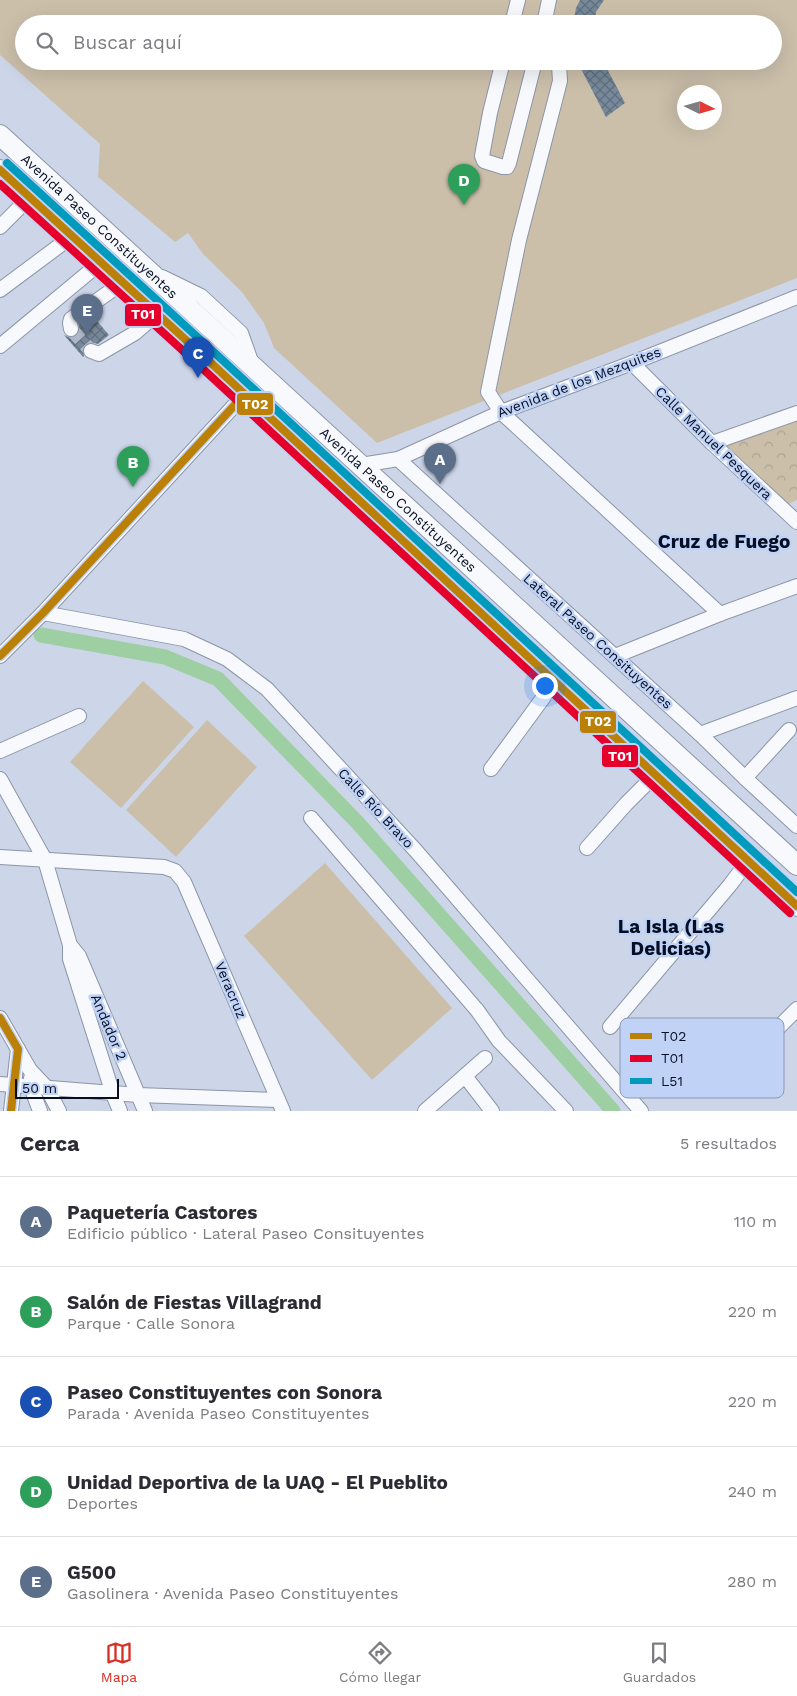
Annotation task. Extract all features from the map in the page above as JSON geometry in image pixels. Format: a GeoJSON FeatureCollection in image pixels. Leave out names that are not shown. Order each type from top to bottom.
{"type":"FeatureCollection","features":[{"type":"Feature","properties":{"kind":"highway","name":"Avenida Paseo Constituyentes"},"geometry":{"type":"LineString","coordinates":[[0,134],[797,865]]}},
{"type":"Feature","properties":{"kind":"highway","name":"Avenida Paseo Constituyentes"},"geometry":{"type":"LineString","coordinates":[[0,171],[797,906]]}},
{"type":"Feature","properties":{"kind":"street"},"geometry":{"type":"LineString","coordinates":[[514,15],[518,0]]}},
{"type":"Feature","properties":{"kind":"street"},"geometry":{"type":"LineString","coordinates":[[546,15],[549,0]]}},
{"type":"Feature","properties":{"kind":"street"},"geometry":{"type":"LineString","coordinates":[[500,70],[482,156],[484,161],[503,167],[509,163],[533,70]]}},
{"type":"Feature","properties":{"kind":"street"},"geometry":{"type":"LineString","coordinates":[[559,70],[560,81],[519,240],[488,392],[501,412],[720,614]]}},
{"type":"Feature","properties":{"kind":"street"},"geometry":{"type":"LineString","coordinates":[[0,227],[29,198]]}},
{"type":"Feature","properties":{"kind":"street"},"geometry":{"type":"LineString","coordinates":[[0,290],[71,237]]}},
{"type":"Feature","properties":{"kind":"street"},"geometry":{"type":"LineString","coordinates":[[0,346],[100,263]]}},
{"type":"Feature","properties":{"kind":"street"},"geometry":{"type":"LineString","coordinates":[[72,328],[71,319],[122,283]]}},
{"type":"Feature","properties":{"kind":"street","name":"Avenida de los Mezquites"},"geometry":{"type":"LineString","coordinates":[[362,465],[398,459],[501,412],[632,363],[797,297]]}},
{"type":"Feature","properties":{"kind":"street"},"geometry":{"type":"LineString","coordinates":[[90,351],[99,354],[135,333],[157,314]]}},
{"type":"Feature","properties":{"kind":"street","name":"Calle Manuel Pesquera"},"geometry":{"type":"LineString","coordinates":[[632,363],[712,443],[797,522]]}},
{"type":"Feature","properties":{"kind":"street"},"geometry":{"type":"LineString","coordinates":[[3,653],[244,395]]}},
{"type":"Feature","properties":{"kind":"street"},"geometry":{"type":"LineString","coordinates":[[712,443],[797,413]]}},
{"type":"Feature","properties":{"kind":"street","name":"Lateral Paseo Consituyentes"},"geometry":{"type":"LineString","coordinates":[[398,459],[616,656],[797,826]]}},
{"type":"Feature","properties":{"kind":"street"},"geometry":{"type":"LineString","coordinates":[[616,656],[720,614],[797,586]]}},
{"type":"Feature","properties":{"kind":"street","name":"Calle Río Bravo"},"geometry":{"type":"LineString","coordinates":[[39,616],[184,639],[227,659],[268,689],[417,852],[620,1087]]}},
{"type":"Feature","properties":{"kind":"street"},"geometry":{"type":"LineString","coordinates":[[491,769],[554,683]]}},
{"type":"Feature","properties":{"kind":"street"},"geometry":{"type":"LineString","coordinates":[[700,734],[797,698]]}},
{"type":"Feature","properties":{"kind":"street"},"geometry":{"type":"LineString","coordinates":[[0,750],[79,716]]}},
{"type":"Feature","properties":{"kind":"street"},"geometry":{"type":"LineString","coordinates":[[745,778],[789,730]]}},
{"type":"Feature","properties":{"kind":"street"},"geometry":{"type":"LineString","coordinates":[[587,848],[655,775]]}},
{"type":"Feature","properties":{"kind":"street","name":"Andador 2"},"geometry":{"type":"LineString","coordinates":[[0,779],[45,860],[70,945],[70,959],[120,1111]]}},
{"type":"Feature","properties":{"kind":"street"},"geometry":{"type":"LineString","coordinates":[[311,818],[477,1010],[499,1041],[566,1111]]}},
{"type":"Feature","properties":{"kind":"street"},"geometry":{"type":"LineString","coordinates":[[0,857],[45,860]]}},
{"type":"Feature","properties":{"kind":"street","name":"Veracruz"},"geometry":{"type":"LineString","coordinates":[[45,860],[164,867],[175,871],[184,882],[280,1105]]}},
{"type":"Feature","properties":{"kind":"street"},"geometry":{"type":"LineString","coordinates":[[610,1027],[730,885],[748,861]]}},
{"type":"Feature","properties":{"kind":"street","name":"Andador 2"},"geometry":{"type":"LineString","coordinates":[[70,945],[79,956],[145,1111]]}},
{"type":"Feature","properties":{"kind":"street"},"geometry":{"type":"LineString","coordinates":[[784,1022],[797,1009]]}},
{"type":"Feature","properties":{"kind":"street"},"geometry":{"type":"LineString","coordinates":[[0,1018],[30,1070],[47,1088],[59,1111]]}},
{"type":"Feature","properties":{"kind":"street"},"geometry":{"type":"LineString","coordinates":[[11,1111],[7,1084],[18,1049]]}},
{"type":"Feature","properties":{"kind":"street"},"geometry":{"type":"LineString","coordinates":[[425,1111],[485,1058]]}},
{"type":"Feature","properties":{"kind":"street"},"geometry":{"type":"LineString","coordinates":[[30,1070],[31,1087],[40,1111]]}},
{"type":"Feature","properties":{"kind":"street"},"geometry":{"type":"LineString","coordinates":[[465,1076],[492,1111]]}},
{"type":"Feature","properties":{"kind":"street"},"geometry":{"type":"LineString","coordinates":[[7,1084],[113,1094],[280,1105]]}},
{"type":"Feature","properties":{"kind":"street","name":"Calle Río Bravo"},"geometry":{"type":"LineString","coordinates":[[630,1098],[641,1111]]}},
{"type":"Feature","properties":{"kind":"green space"},"geometry":{"type":"Polygon","coordinates":[[[0,0],[797,0],[797,278],[377,443],[274,348],[264,323],[242,292],[203,254],[188,233],[175,242],[98,177],[100,144],[17,70],[782,70],[782,15],[15,15],[15,68],[0,55],[0,0]]]}},
{"type":"Feature","properties":{"kind":"green space"},"geometry":{"type":"Polygon","coordinates":[[[797,416],[797,500],[784,506],[719,445],[797,416]]]}},
{"type":"Feature","properties":{"kind":"green space"},"geometry":{"type":"Polygon","coordinates":[[[143,681],[194,727],[121,808],[70,762],[143,681]]]}},
{"type":"Feature","properties":{"kind":"green space"},"geometry":{"type":"Polygon","coordinates":[[[207,720],[257,767],[176,857],[126,810],[207,720]]]}},
{"type":"Feature","properties":{"kind":"green space"},"geometry":{"type":"Polygon","coordinates":[[[325,863],[452,1008],[372,1080],[244,936],[325,863]]]}},
{"type":"Feature","properties":{"kind":"building"},"geometry":{"type":"Polygon","coordinates":[[[580,0],[604,0],[596,15],[575,15],[580,0]]]}},
{"type":"Feature","properties":{"kind":"building"},"geometry":{"type":"Polygon","coordinates":[[[582,70],[608,70],[625,103],[606,117],[582,70]]]}},
{"type":"Feature","properties":{"kind":"building"},"geometry":{"type":"Polygon","coordinates":[[[92,315],[109,335],[98,344],[90,342],[85,345],[83,357],[64,335],[68,337],[76,336],[79,332],[79,324],[92,315]]]}},
{"type":"Feature","properties":{"kind":"waterway"},"geometry":{"type":"LineString","coordinates":[[41,635],[165,657],[218,679],[357,822],[613,1111]]}},
{"type":"Feature","properties":{"kind":"tunnel"},"geometry":{"type":"LineString","coordinates":[[71,329],[91,351]]}},
{"type":"Feature","properties":{"kind":"transit line","name":"L51"},"geometry":{"type":"LineString","coordinates":[[7,163],[797,892]]}},
{"type":"Feature","properties":{"kind":"transit line","name":"T02"},"geometry":{"type":"LineString","coordinates":[[0,170],[797,906]]}},
{"type":"Feature","properties":{"kind":"transit line","name":"T01"},"geometry":{"type":"LineString","coordinates":[[0,184],[203,369],[790,913]]}},
{"type":"Feature","properties":{"kind":"transit line","name":"T02"},"geometry":{"type":"LineString","coordinates":[[0,656],[43,613],[244,395]]}},
{"type":"Feature","properties":{"kind":"transit line","name":"T02"},"geometry":{"type":"LineString","coordinates":[[0,1018],[18,1049],[11,1111]]}},
{"type":"Feature","properties":{"kind":"place","name":"Unidad Deportiva de la UAQ - El Pueblito"},"geometry":{"type":"Point","coordinates":[464,205]}},
{"type":"Feature","properties":{"kind":"place","name":"G500"},"geometry":{"type":"Point","coordinates":[87,335]}},
{"type":"Feature","properties":{"kind":"place","name":"Paseo Constituyentes con Sonora"},"geometry":{"type":"Point","coordinates":[198,378]}},
{"type":"Feature","properties":{"kind":"place","name":"Paquetería Castores"},"geometry":{"type":"Point","coordinates":[440,484]}},
{"type":"Feature","properties":{"kind":"place","name":"Salón de Fiestas Villagrand"},"geometry":{"type":"Point","coordinates":[133,487]}},
{"type":"Feature","properties":{"kind":"district","name":"Cruz de Fuego"},"geometry":{"type":"Point","coordinates":[724,541]}},
{"type":"Feature","properties":{"kind":"district","name":"La Isla (Las Delicias)"},"geometry":{"type":"Point","coordinates":[671,937]}}]}
